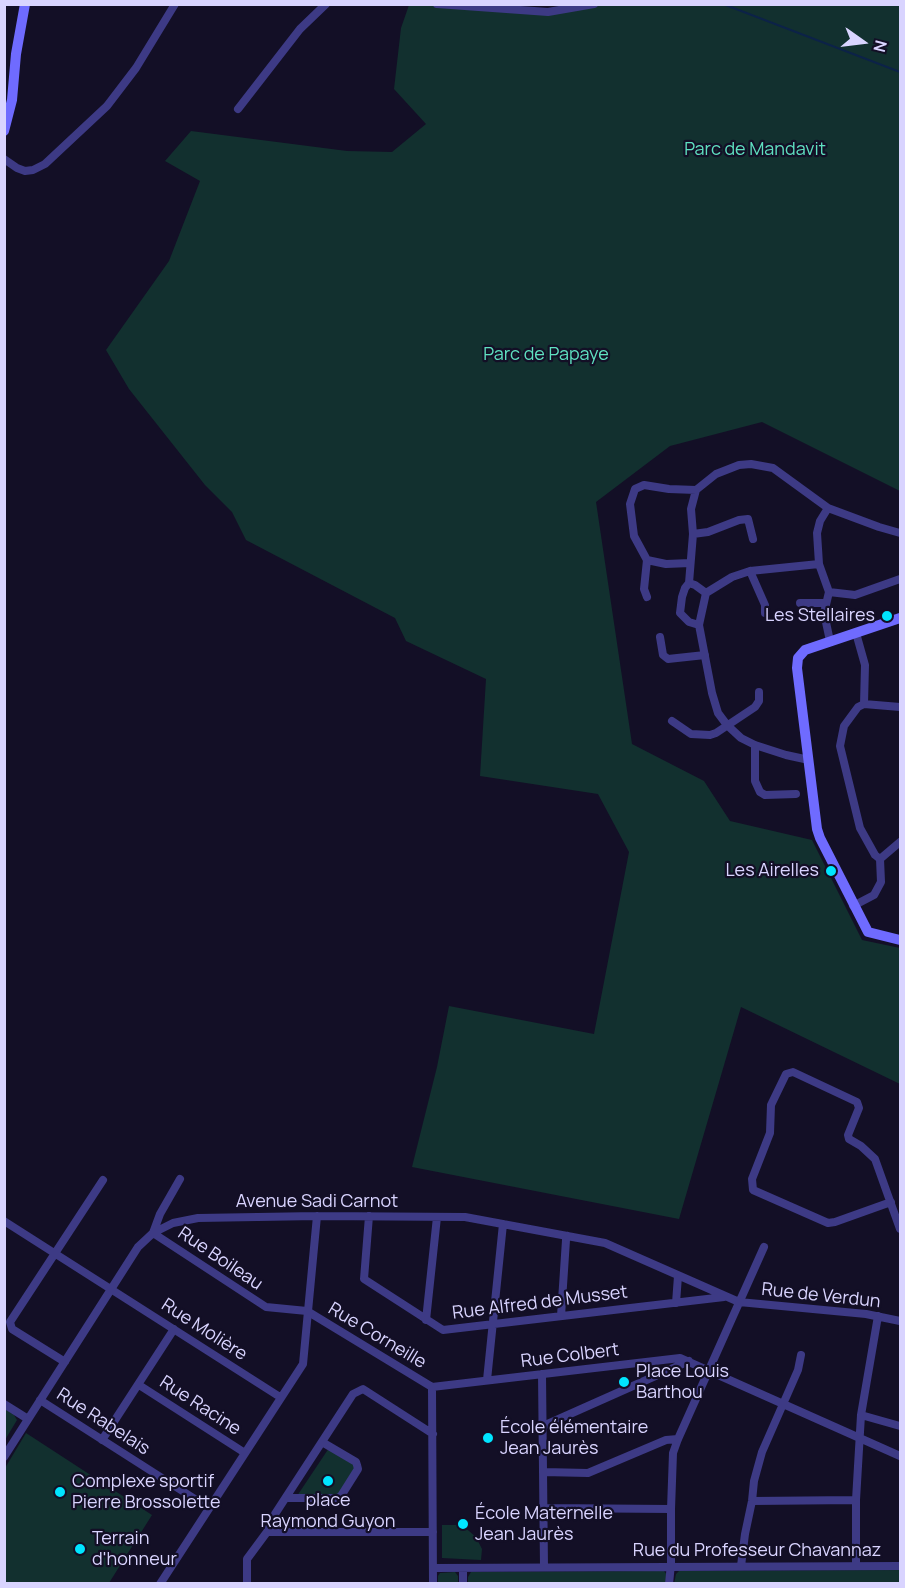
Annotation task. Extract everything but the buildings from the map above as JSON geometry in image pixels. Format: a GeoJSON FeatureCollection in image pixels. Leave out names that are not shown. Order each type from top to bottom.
{"type":"FeatureCollection","features":[{"type":"Feature","properties":{"kind":"street"},"geometry":{"type":"LineString","coordinates":[[4,131],[12,100],[16,54],[25,4]]}},
{"type":"Feature","properties":{"kind":"street"},"geometry":{"type":"LineString","coordinates":[[4,159],[26,171],[45,164],[107,105],[136,68],[175,4]]}},
{"type":"Feature","properties":{"kind":"street"},"geometry":{"type":"LineString","coordinates":[[238,110],[300,29],[326,4]]}},
{"type":"Feature","properties":{"kind":"street"},"geometry":{"type":"LineString","coordinates":[[437,4],[548,12],[594,4]]}},
{"type":"Feature","properties":{"kind":"street"},"geometry":{"type":"LineString","coordinates":[[699,626],[689,622],[680,613],[682,597],[689,584],[693,534],[691,509],[696,490],[716,474],[730,467],[763,465],[784,474],[828,508],[900,533]]}},
{"type":"Feature","properties":{"kind":"street"},"geometry":{"type":"LineString","coordinates":[[647,597],[644,589],[647,560],[637,544],[630,515],[631,498],[635,489],[639,486],[650,485],[669,489],[696,490]]}},
{"type":"Feature","properties":{"kind":"street"},"geometry":{"type":"LineString","coordinates":[[828,508],[818,526],[819,564],[829,592],[825,620],[830,641]]}},
{"type":"Feature","properties":{"kind":"street"},"geometry":{"type":"LineString","coordinates":[[693,534],[708,532],[739,520],[748,519],[753,539]]}},
{"type":"Feature","properties":{"kind":"street"},"geometry":{"type":"LineString","coordinates":[[647,560],[666,564],[690,563]]}},
{"type":"Feature","properties":{"kind":"street"},"geometry":{"type":"LineString","coordinates":[[809,760],[755,745],[741,738],[727,725],[718,713],[699,626],[706,593],[732,578],[750,571],[819,564]]}},
{"type":"Feature","properties":{"kind":"street"},"geometry":{"type":"LineString","coordinates":[[750,571],[765,605],[765,613]]}},
{"type":"Feature","properties":{"kind":"street"},"geometry":{"type":"LineString","coordinates":[[829,592],[855,595],[900,579]]}},
{"type":"Feature","properties":{"kind":"street"},"geometry":{"type":"LineString","coordinates":[[689,584],[695,585],[706,593]]}},
{"type":"Feature","properties":{"kind":"street"},"geometry":{"type":"LineString","coordinates":[[800,603],[826,603]]}},
{"type":"Feature","properties":{"kind":"street"},"geometry":{"type":"LineString","coordinates":[[900,618],[806,650],[798,658],[796,668],[820,838],[868,932],[900,940]]}},
{"type":"Feature","properties":{"kind":"street"},"geometry":{"type":"LineString","coordinates":[[856,633],[865,665],[864,704]]}},
{"type":"Feature","properties":{"kind":"street"},"geometry":{"type":"LineString","coordinates":[[660,637],[663,655],[668,659],[705,655]]}},
{"type":"Feature","properties":{"kind":"street"},"geometry":{"type":"LineString","coordinates":[[672,722],[691,734],[710,735],[755,707],[759,701],[759,692]]}},
{"type":"Feature","properties":{"kind":"street"},"geometry":{"type":"LineString","coordinates":[[854,906],[877,891],[881,882],[880,859],[875,855],[860,828],[840,746],[844,726],[858,707],[864,704],[900,707]]}},
{"type":"Feature","properties":{"kind":"street"},"geometry":{"type":"LineString","coordinates":[[755,745],[755,782],[760,792],[765,795],[796,794]]}},
{"type":"Feature","properties":{"kind":"street"},"geometry":{"type":"LineString","coordinates":[[880,859],[900,842]]}},
{"type":"Feature","properties":{"kind":"street"},"geometry":{"type":"LineString","coordinates":[[891,1202],[828,1223],[753,1190],[752,1179],[771,1128],[771,1105],[786,1074],[793,1072],[857,1102],[859,1108],[848,1135],[849,1139],[875,1159],[891,1202],[900,1229]]}},
{"type":"Feature","properties":{"kind":"street"},"geometry":{"type":"LineString","coordinates":[[153,1233],[159,1214],[180,1179]]}},
{"type":"Feature","properties":{"kind":"street"},"geometry":{"type":"LineString","coordinates":[[65,1362],[10,1326],[12,1318],[103,1180]]}},
{"type":"Feature","properties":{"kind":"street"},"geometry":{"type":"LineString","coordinates":[[160,1584],[303,1364],[317,1216]]}},
{"type":"Feature","properties":{"kind":"street","name":"Rue Alfred de Musset"},"geometry":{"type":"LineString","coordinates":[[369,1216],[364,1279],[442,1329],[725,1297]]}},
{"type":"Feature","properties":{"kind":"street"},"geometry":{"type":"LineString","coordinates":[[426,1320],[437,1217]]}},
{"type":"Feature","properties":{"kind":"street","name":"Avenue Sadi Carnot"},"geometry":{"type":"LineString","coordinates":[[4,1457],[138,1247],[153,1233],[173,1223],[198,1218],[465,1217],[605,1243],[739,1302]]}},
{"type":"Feature","properties":{"kind":"street","name":"Rue Molière"},"geometry":{"type":"LineString","coordinates":[[4,1221],[280,1397]]}},
{"type":"Feature","properties":{"kind":"street"},"geometry":{"type":"LineString","coordinates":[[487,1380],[503,1224]]}},
{"type":"Feature","properties":{"kind":"street","name":"Rue Boileau"},"geometry":{"type":"LineString","coordinates":[[153,1233],[266,1307],[307,1311]]}},
{"type":"Feature","properties":{"kind":"street"},"geometry":{"type":"LineString","coordinates":[[561,1316],[568,1236]]}},
{"type":"Feature","properties":{"kind":"street"},"geometry":{"type":"LineString","coordinates":[[669,1584],[673,1454],[764,1247]]}},
{"type":"Feature","properties":{"kind":"street"},"geometry":{"type":"LineString","coordinates":[[676,1302],[678,1276]]}},
{"type":"Feature","properties":{"kind":"street","name":"Rue de Verdun"},"geometry":{"type":"LineString","coordinates":[[739,1302],[878,1316],[900,1321]]}},
{"type":"Feature","properties":{"kind":"street","name":"Rue Corneille"},"geometry":{"type":"LineString","coordinates":[[307,1311],[432,1387]]}},
{"type":"Feature","properties":{"kind":"street"},"geometry":{"type":"LineString","coordinates":[[856,1565],[855,1500],[859,1437],[878,1316]]}},
{"type":"Feature","properties":{"kind":"street"},"geometry":{"type":"LineString","coordinates":[[102,1440],[174,1329]]}},
{"type":"Feature","properties":{"kind":"street"},"geometry":{"type":"LineString","coordinates":[[741,1566],[754,1481],[762,1452],[798,1370],[801,1355]]}},
{"type":"Feature","properties":{"kind":"street","name":"Rue Colbert"},"geometry":{"type":"LineString","coordinates":[[432,1387],[680,1358],[900,1456]]}},
{"type":"Feature","properties":{"kind":"street"},"geometry":{"type":"LineString","coordinates":[[543,1426],[689,1361]]}},
{"type":"Feature","properties":{"kind":"street"},"geometry":{"type":"LineString","coordinates":[[543,1374],[544,1567]]}},
{"type":"Feature","properties":{"kind":"street","name":"Rue Racine"},"geometry":{"type":"LineString","coordinates":[[139,1385],[245,1453]]}},
{"type":"Feature","properties":{"kind":"street"},"geometry":{"type":"LineString","coordinates":[[432,1387],[433,1584]]}},
{"type":"Feature","properties":{"kind":"street"},"geometry":{"type":"LineString","coordinates":[[247,1584],[247,1559],[267,1532],[286,1498],[353,1394],[363,1389],[432,1434]]}},
{"type":"Feature","properties":{"kind":"street","name":"Rue Rabelais"},"geometry":{"type":"LineString","coordinates":[[40,1400],[209,1508]]}},
{"type":"Feature","properties":{"kind":"street"},"geometry":{"type":"LineString","coordinates":[[4,1404],[28,1419]]}},
{"type":"Feature","properties":{"kind":"street"},"geometry":{"type":"LineString","coordinates":[[861,1416],[900,1426]]}},
{"type":"Feature","properties":{"kind":"street"},"geometry":{"type":"LineString","coordinates":[[543,1473],[588,1473],[666,1440],[678,1439]]}},
{"type":"Feature","properties":{"kind":"street"},"geometry":{"type":"LineString","coordinates":[[286,1498],[337,1498],[341,1496],[358,1469],[356,1462],[322,1442]]}},
{"type":"Feature","properties":{"kind":"street"},"geometry":{"type":"LineString","coordinates":[[752,1502],[855,1500]]}},
{"type":"Feature","properties":{"kind":"street"},"geometry":{"type":"LineString","coordinates":[[544,1508],[671,1509]]}},
{"type":"Feature","properties":{"kind":"street"},"geometry":{"type":"LineString","coordinates":[[267,1532],[433,1532]]}},
{"type":"Feature","properties":{"kind":"street","name":"Rue du Professeur Chavannaz"},"geometry":{"type":"LineString","coordinates":[[434,1568],[900,1566]]}},
{"type":"Feature","properties":{"kind":"street"},"geometry":{"type":"LineString","coordinates":[[463,1568],[464,1584]]}},
{"type":"Feature","properties":{"kind":"green space","name":"Parc de Papaye"},"geometry":{"type":"Polygon","coordinates":[[[583,4],[900,5],[900,491],[762,422],[670,446],[596,502],[632,744],[704,781],[730,821],[812,840],[862,940],[900,948],[900,1084],[741,1007],[679,1219],[412,1167],[437,1067],[449,1006],[594,1034],[629,852],[598,794],[480,776],[486,679],[406,641],[395,618],[246,540],[232,512],[205,485],[129,389],[106,350],[169,261],[200,181],[165,161],[191,131],[347,151],[392,152],[426,124],[394,89],[401,28],[409,5],[538,12],[583,4]]]}},
{"type":"Feature","properties":{"kind":"green space"},"geometry":{"type":"Polygon","coordinates":[[[5,1409],[17,1420],[5,1440],[5,1409]]]}},
{"type":"Feature","properties":{"kind":"green space","name":"Complexe sportif Pierre Brossolette"},"geometry":{"type":"Polygon","coordinates":[[[26,1433],[152,1515],[109,1583],[5,1583],[5,1468],[26,1433]]]}},
{"type":"Feature","properties":{"kind":"green space","name":"place Raymond Guyon"},"geometry":{"type":"Polygon","coordinates":[[[329,1448],[355,1464],[356,1468],[340,1495],[297,1496],[329,1448]]]}},
{"type":"Feature","properties":{"kind":"green space"},"geometry":{"type":"Polygon","coordinates":[[[442,1525],[462,1525],[476,1537],[482,1549],[481,1560],[442,1558],[442,1525]]]}},
{"type":"Feature","properties":{"kind":"green space"},"geometry":{"type":"Polygon","coordinates":[[[900,1570],[900,1583],[674,1584],[679,1571],[900,1570]]]}},
{"type":"Feature","properties":{"kind":"green space"},"geometry":{"type":"Polygon","coordinates":[[[664,1571],[667,1575],[666,1584],[468,1584],[471,1572],[664,1571]]]}},
{"type":"Feature","properties":{"kind":"green space"},"geometry":{"type":"Polygon","coordinates":[[[455,1572],[458,1576],[458,1583],[438,1583],[440,1573],[455,1572]]]}},
{"type":"Feature","properties":{"kind":"waterway"},"geometry":{"type":"LineString","coordinates":[[723,4],[900,72]]}},
{"type":"Feature","properties":{"kind":"place","name":"Les Stellaires"},"geometry":{"type":"Point","coordinates":[887,616]}},
{"type":"Feature","properties":{"kind":"place","name":"Les Airelles"},"geometry":{"type":"Point","coordinates":[831,871]}},
{"type":"Feature","properties":{"kind":"place","name":"Place Louis Barthou"},"geometry":{"type":"Point","coordinates":[624,1382]}},
{"type":"Feature","properties":{"kind":"place","name":"École élémentaire Jean Jaurès"},"geometry":{"type":"Point","coordinates":[488,1438]}},
{"type":"Feature","properties":{"kind":"place","name":"place Raymond Guyon"},"geometry":{"type":"Point","coordinates":[328,1481]}},
{"type":"Feature","properties":{"kind":"place","name":"Complexe sportif Pierre Brossolette"},"geometry":{"type":"Point","coordinates":[60,1492]}},
{"type":"Feature","properties":{"kind":"place","name":"École Maternelle Jean Jaurès"},"geometry":{"type":"Point","coordinates":[463,1524]}},
{"type":"Feature","properties":{"kind":"place","name":"Terrain d'honneur"},"geometry":{"type":"Point","coordinates":[80,1549]}},
{"type":"Feature","properties":{"kind":"park label","name":"Parc de Mandavit"},"geometry":{"type":"Point","coordinates":[755,150]}}]}
